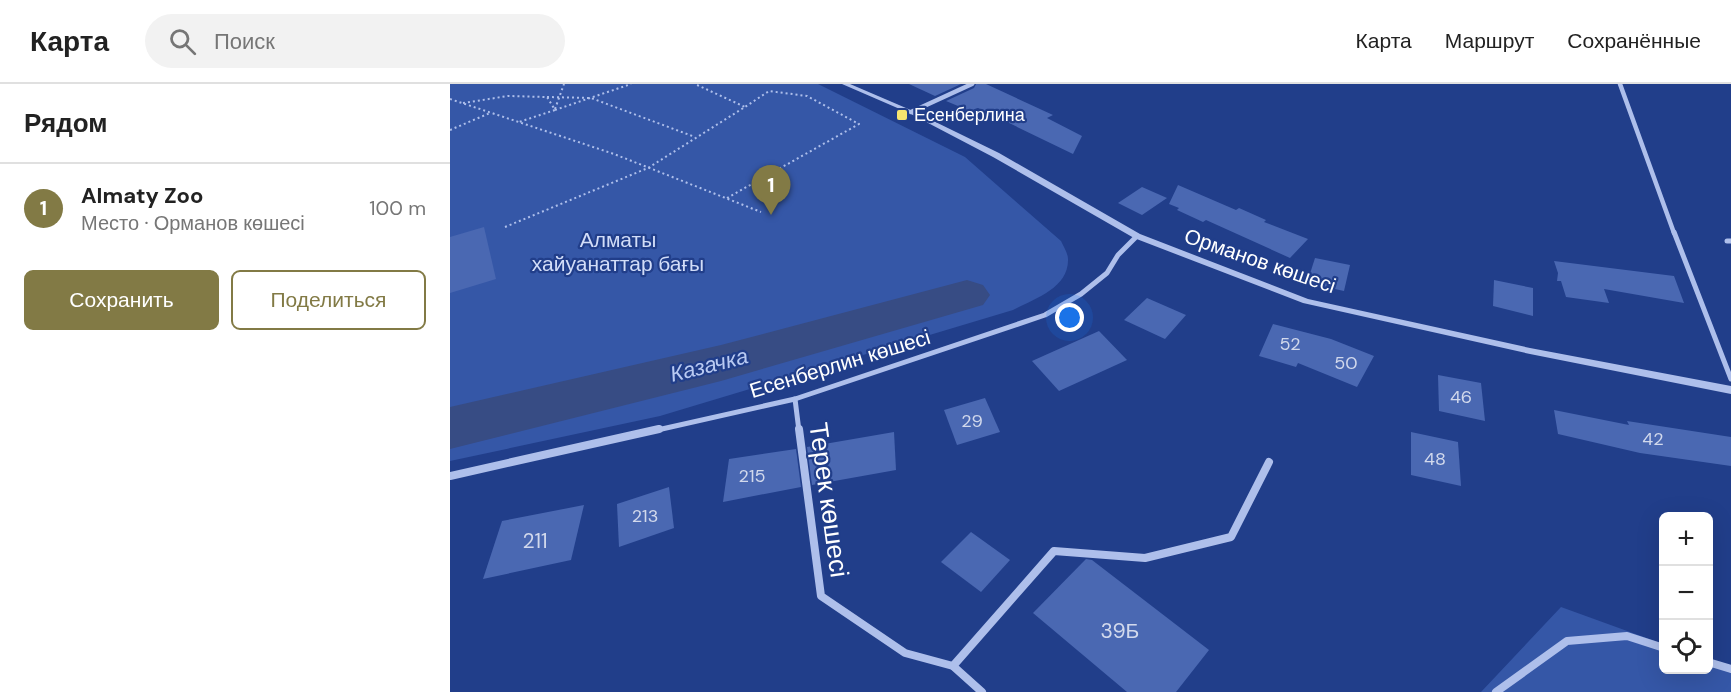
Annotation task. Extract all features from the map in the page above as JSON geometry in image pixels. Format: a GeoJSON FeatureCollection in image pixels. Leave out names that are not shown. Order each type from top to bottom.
{"type":"FeatureCollection","features":[{"type":"Feature","properties":{"kind":"street","name":"Орманов көшесі"},"geometry":{"type":"LineString","coordinates":[[845,84],[911,112],[996,154],[1137,236],[1306,301],[1530,351],[1731,390]]}},
{"type":"Feature","properties":{"kind":"street"},"geometry":{"type":"LineString","coordinates":[[911,112],[972,84]]}},
{"type":"Feature","properties":{"kind":"street"},"geometry":{"type":"LineString","coordinates":[[1620,84],[1652,176],[1731,379]]}},
{"type":"Feature","properties":{"kind":"street","name":"Есенберлин көшесі"},"geometry":{"type":"LineString","coordinates":[[450,476],[795,399],[1046,315],[1081,294],[1107,273],[1118,255],[1137,236]]}},
{"type":"Feature","properties":{"kind":"street","name":"Терек көшесі"},"geometry":{"type":"LineString","coordinates":[[795,399],[821,596],[905,653],[953,666],[982,692]]}},
{"type":"Feature","properties":{"kind":"street"},"geometry":{"type":"LineString","coordinates":[[953,666],[1054,551],[1145,558],[1231,537],[1269,462]]}},
{"type":"Feature","properties":{"kind":"street"},"geometry":{"type":"LineString","coordinates":[[1496,692],[1567,641],[1627,636],[1659,646]]}},
{"type":"Feature","properties":{"kind":"street"},"geometry":{"type":"LineString","coordinates":[[1713,664],[1731,669]]}},
{"type":"Feature","properties":{"kind":"path"},"geometry":{"type":"LineString","coordinates":[[555,110],[564,84]]}},
{"type":"Feature","properties":{"kind":"path"},"geometry":{"type":"LineString","coordinates":[[518,122],[631,84]]}},
{"type":"Feature","properties":{"kind":"path"},"geometry":{"type":"LineString","coordinates":[[695,84],[745,107]]}},
{"type":"Feature","properties":{"kind":"path"},"geometry":{"type":"LineString","coordinates":[[505,227],[648,168],[769,91],[807,96],[860,124],[727,198]]}},
{"type":"Feature","properties":{"kind":"path"},"geometry":{"type":"LineString","coordinates":[[463,104],[508,96],[591,98],[696,138]]}},
{"type":"Feature","properties":{"kind":"path"},"geometry":{"type":"LineString","coordinates":[[547,97],[555,110]]}},
{"type":"Feature","properties":{"kind":"path"},"geometry":{"type":"LineString","coordinates":[[450,99],[648,168],[761,212]]}},
{"type":"Feature","properties":{"kind":"path"},"geometry":{"type":"LineString","coordinates":[[450,130],[491,113]]}},
{"type":"Feature","properties":{"kind":"green space","name":"Алматы хайуанаттар бағы"},"geometry":{"type":"Polygon","coordinates":[[[450,84],[818,84],[965,157],[1061,241],[1068,257],[1067,269],[1057,285],[1040,297],[1013,310],[660,416],[450,461],[450,84]]]}},
{"type":"Feature","properties":{"kind":"green space"},"geometry":{"type":"Polygon","coordinates":[[[1561,607],[1659,643],[1659,674],[1713,674],[1713,661],[1731,668],[1731,692],[1481,692],[1561,607]]]}},
{"type":"Feature","properties":{"kind":"building"},"geometry":{"type":"Polygon","coordinates":[[[909,84],[961,84],[935,96],[909,84]]]}},
{"type":"Feature","properties":{"kind":"building"},"geometry":{"type":"Polygon","coordinates":[[[976,84],[986,84],[1053,115],[1047,118],[1082,136],[1073,154],[978,108],[970,111],[946,101],[974,88],[976,84]]]}},
{"type":"Feature","properties":{"kind":"building"},"geometry":{"type":"Polygon","coordinates":[[[1178,185],[1236,210],[1239,208],[1266,220],[1264,222],[1308,239],[1290,258],[1206,220],[1203,222],[1169,204],[1178,185]]]}},
{"type":"Feature","properties":{"kind":"building"},"geometry":{"type":"Polygon","coordinates":[[[1142,187],[1167,198],[1142,215],[1118,203],[1142,187]]]}},
{"type":"Feature","properties":{"kind":"building"},"geometry":{"type":"Polygon","coordinates":[[[484,227],[496,279],[450,293],[450,237],[484,227]]]}},
{"type":"Feature","properties":{"kind":"building"},"geometry":{"type":"Polygon","coordinates":[[[1315,258],[1350,265],[1344,291],[1307,283],[1315,258]]]}},
{"type":"Feature","properties":{"kind":"building"},"geometry":{"type":"Polygon","coordinates":[[[1554,261],[1674,276],[1684,303],[1604,289],[1609,303],[1566,297],[1561,281],[1557,281],[1558,273],[1554,261]]]}},
{"type":"Feature","properties":{"kind":"building"},"geometry":{"type":"Polygon","coordinates":[[[1494,280],[1533,288],[1533,316],[1493,306],[1494,280]]]}},
{"type":"Feature","properties":{"kind":"building"},"geometry":{"type":"Polygon","coordinates":[[[1147,298],[1186,315],[1165,339],[1124,320],[1147,298]]]}},
{"type":"Feature","properties":{"kind":"building"},"geometry":{"type":"Polygon","coordinates":[[[1273,324],[1331,339],[1374,356],[1357,387],[1298,363],[1296,367],[1259,356],[1273,324]]]}},
{"type":"Feature","properties":{"kind":"building"},"geometry":{"type":"Polygon","coordinates":[[[1099,331],[1127,360],[1059,391],[1032,361],[1099,331]]]}},
{"type":"Feature","properties":{"kind":"building"},"geometry":{"type":"Polygon","coordinates":[[[1438,375],[1481,383],[1485,421],[1439,411],[1438,375]]]}},
{"type":"Feature","properties":{"kind":"building"},"geometry":{"type":"Polygon","coordinates":[[[985,398],[1000,432],[957,445],[944,410],[985,398]]]}},
{"type":"Feature","properties":{"kind":"building"},"geometry":{"type":"Polygon","coordinates":[[[1554,410],[1629,425],[1627,421],[1731,437],[1731,466],[1640,453],[1558,434],[1554,410]]]}},
{"type":"Feature","properties":{"kind":"building"},"geometry":{"type":"Polygon","coordinates":[[[894,432],[896,470],[812,485],[807,447],[894,432]]]}},
{"type":"Feature","properties":{"kind":"building"},"geometry":{"type":"Polygon","coordinates":[[[1411,432],[1458,442],[1461,486],[1411,475],[1411,432]]]}},
{"type":"Feature","properties":{"kind":"building"},"geometry":{"type":"Polygon","coordinates":[[[796,449],[801,487],[723,502],[729,459],[796,449]]]}},
{"type":"Feature","properties":{"kind":"building"},"geometry":{"type":"Polygon","coordinates":[[[669,487],[674,528],[619,547],[617,504],[669,487]]]}},
{"type":"Feature","properties":{"kind":"building"},"geometry":{"type":"Polygon","coordinates":[[[584,505],[571,560],[483,579],[502,521],[584,505]]]}},
{"type":"Feature","properties":{"kind":"building"},"geometry":{"type":"Polygon","coordinates":[[[971,532],[1010,560],[981,592],[941,562],[971,532]]]}},
{"type":"Feature","properties":{"kind":"building"},"geometry":{"type":"Polygon","coordinates":[[[1086,559],[1092,560],[1209,650],[1176,692],[1127,692],[1033,613],[1086,559]]]}},
{"type":"Feature","properties":{"kind":"waterway","name":"Казачка"},"geometry":{"type":"LineString","coordinates":[[450,428],[721,363],[967,295]]}},
{"type":"Feature","properties":{"kind":"place","name":"Есенберлина"},"geometry":{"type":"Point","coordinates":[902,115]}},
{"type":"Feature","properties":{"kind":"place","name":"Almaty Zoo"},"geometry":{"type":"Point","coordinates":[771,215]}}]}
